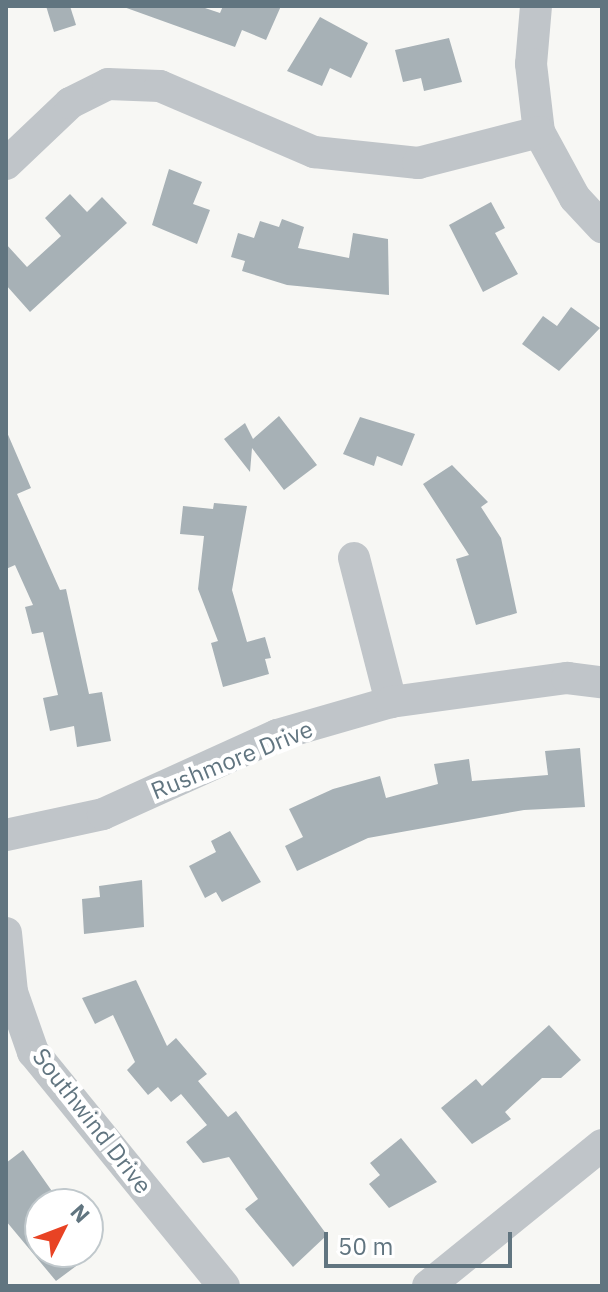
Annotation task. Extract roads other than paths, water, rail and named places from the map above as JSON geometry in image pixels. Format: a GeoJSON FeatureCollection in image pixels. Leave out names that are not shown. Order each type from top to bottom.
{"type":"FeatureCollection","features":[{"type":"Feature","properties":{"kind":"street"},"geometry":{"type":"LineString","coordinates":[[536,6],[531,64],[539,132],[575,198],[602,227]]}},
{"type":"Feature","properties":{"kind":"street"},"geometry":{"type":"LineString","coordinates":[[6,164],[70,103],[108,84],[160,86],[314,152],[418,163],[539,132]]}},
{"type":"Feature","properties":{"kind":"street"},"geometry":{"type":"LineString","coordinates":[[354,558],[391,702]]}},
{"type":"Feature","properties":{"kind":"street","name":"Rushmore Drive"},"geometry":{"type":"LineString","coordinates":[[6,835],[103,814],[277,735],[391,702],[567,678],[602,682]]}},
{"type":"Feature","properties":{"kind":"street","name":"Southwind Drive"},"geometry":{"type":"LineString","coordinates":[[6,933],[12,992],[33,1052],[224,1286]]}},
{"type":"Feature","properties":{"kind":"street"},"geometry":{"type":"LineString","coordinates":[[428,1286],[602,1145]]}}]}
